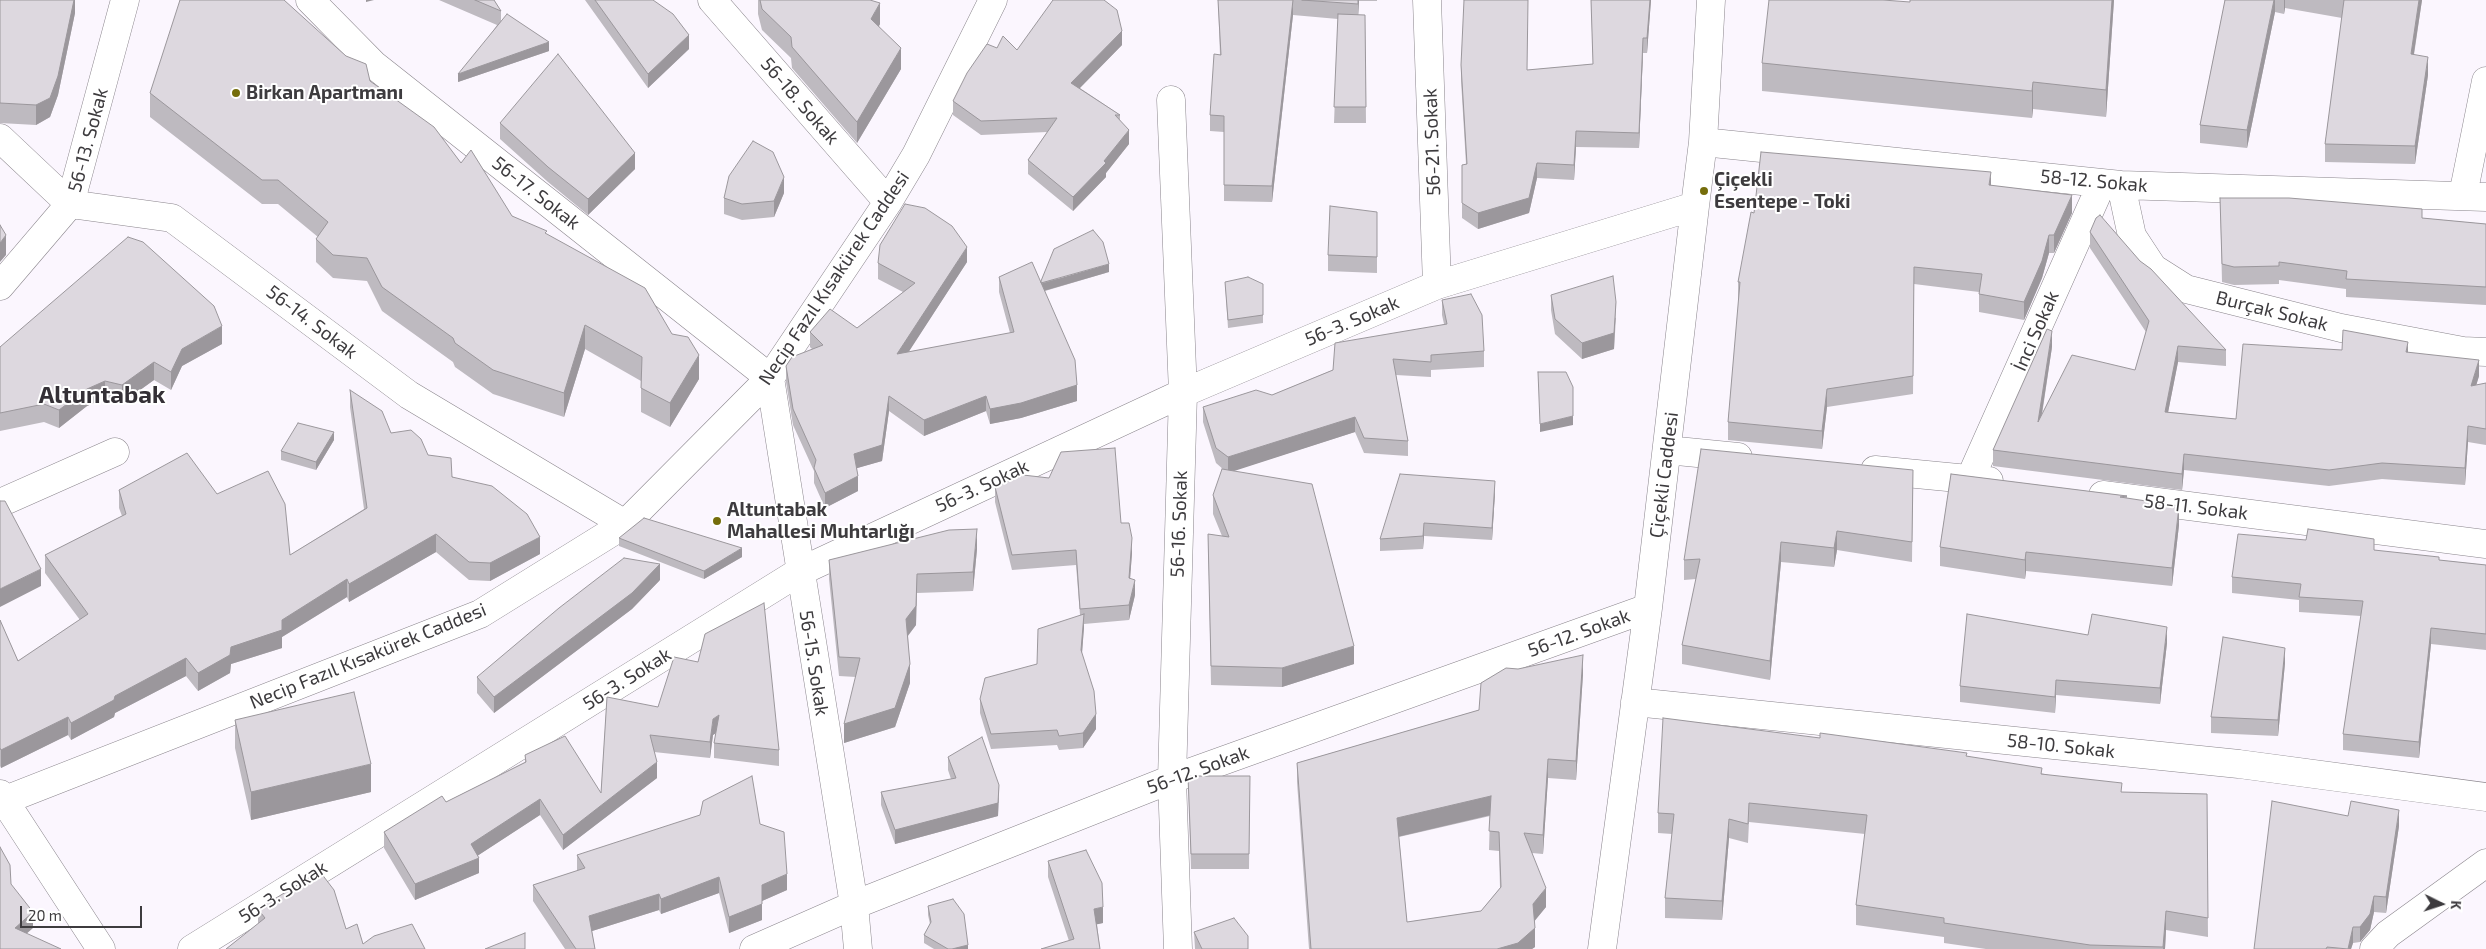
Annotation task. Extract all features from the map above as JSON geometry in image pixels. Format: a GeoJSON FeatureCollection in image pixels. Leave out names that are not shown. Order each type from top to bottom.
{"type":"FeatureCollection","features":[{"type":"Feature","properties":{"kind":"street","name":"56-13. Sokak"},"geometry":{"type":"LineString","coordinates":[[0,286],[70,204],[125,0]]}},
{"type":"Feature","properties":{"kind":"street","name":"56-17. Sokak"},"geometry":{"type":"LineString","coordinates":[[310,0],[374,65],[770,378]]}},
{"type":"Feature","properties":{"kind":"street","name":"56-18. Sokak"},"geometry":{"type":"LineString","coordinates":[[712,0],[888,202]]}},
{"type":"Feature","properties":{"kind":"street","name":"Necip Fazıl Kısakürek Caddesi"},"geometry":{"type":"LineString","coordinates":[[1,799],[480,614],[625,524],[770,378],[888,202],[916,155],[993,0]]}},
{"type":"Feature","properties":{"kind":"street","name":"56-21. Sokak"},"geometry":{"type":"LineString","coordinates":[[1427,0],[1437,285]]}},
{"type":"Feature","properties":{"kind":"street","name":"Çiçekli Caddesi"},"geometry":{"type":"LineString","coordinates":[[1602,949],[1648,608],[1703,142],[1711,0]]}},
{"type":"Feature","properties":{"kind":"street"},"geometry":{"type":"LineString","coordinates":[[2475,196],[2486,81]]}},
{"type":"Feature","properties":{"kind":"street","name":"56-16. Sokak"},"geometry":{"type":"LineString","coordinates":[[1172,100],[1183,393],[1172,779],[1178,949]]}},
{"type":"Feature","properties":{"kind":"street"},"geometry":{"type":"LineString","coordinates":[[0,138],[70,204]]}},
{"type":"Feature","properties":{"kind":"street","name":"58-12. Sokak"},"geometry":{"type":"LineString","coordinates":[[1703,142],[2112,184],[2475,196]]}},
{"type":"Feature","properties":{"kind":"street","name":"Burçak Sokak"},"geometry":{"type":"LineString","coordinates":[[2112,184],[2132,236],[2153,268],[2186,289],[2341,328],[2463,351],[2486,352]]}},
{"type":"Feature","properties":{"kind":"street","name":"İnci Sokak"},"geometry":{"type":"LineString","coordinates":[[1970,479],[2112,184]]}},
{"type":"Feature","properties":{"kind":"street","name":"56-14. Sokak"},"geometry":{"type":"LineString","coordinates":[[70,204],[172,218],[409,395],[625,524]]}},
{"type":"Feature","properties":{"kind":"street","name":"56-3. Sokak"},"geometry":{"type":"LineString","coordinates":[[192,949],[799,572],[1183,393],[1437,285],[1695,206]]}},
{"type":"Feature","properties":{"kind":"street","name":"56-15. Sokak"},"geometry":{"type":"LineString","coordinates":[[770,378],[799,572],[854,905],[858,949]]}},
{"type":"Feature","properties":{"kind":"street"},"geometry":{"type":"LineString","coordinates":[[1667,450],[1765,459]]}},
{"type":"Feature","properties":{"kind":"street"},"geometry":{"type":"LineString","coordinates":[[0,503],[115,452]]}},
{"type":"Feature","properties":{"kind":"street"},"geometry":{"type":"LineString","coordinates":[[1853,468],[2009,484]]}},
{"type":"Feature","properties":{"kind":"street","name":"58-11. Sokak"},"geometry":{"type":"LineString","coordinates":[[2078,492],[2486,544]]}},
{"type":"Feature","properties":{"kind":"street","name":"56-12. Sokak"},"geometry":{"type":"LineString","coordinates":[[754,949],[854,905],[1172,779],[1648,608]]}},
{"type":"Feature","properties":{"kind":"street","name":"58-10. Sokak"},"geometry":{"type":"LineString","coordinates":[[1635,702],[2240,764],[2486,797]]}},
{"type":"Feature","properties":{"kind":"street"},"geometry":{"type":"LineString","coordinates":[[1,799],[101,949]]}},
{"type":"Feature","properties":{"kind":"street"},"geometry":{"type":"LineString","coordinates":[[2374,949],[2388,934],[2486,863]]}},
{"type":"Feature","properties":{"kind":"building"},"geometry":{"type":"Polygon","coordinates":[[[0,0],[74,0],[58,76],[50,98],[36,105],[0,103],[0,0]]]}},
{"type":"Feature","properties":{"kind":"building"},"geometry":{"type":"Polygon","coordinates":[[[180,0],[284,0],[346,56],[366,64],[370,81],[434,127],[461,163],[471,150],[512,216],[547,231],[545,233],[645,288],[672,334],[688,337],[699,355],[670,403],[641,388],[642,357],[585,325],[564,393],[493,370],[455,343],[453,338],[382,287],[367,258],[333,255],[316,239],[328,222],[278,180],[262,180],[150,93],[180,0]]]}},
{"type":"Feature","properties":{"kind":"building"},"geometry":{"type":"Polygon","coordinates":[[[475,0],[494,0],[501,11],[475,0]]]}},
{"type":"Feature","properties":{"kind":"building"},"geometry":{"type":"Polygon","coordinates":[[[595,0],[653,0],[673,14],[689,35],[648,74],[595,0]]]}},
{"type":"Feature","properties":{"kind":"building"},"geometry":{"type":"Polygon","coordinates":[[[760,0],[870,0],[880,3],[871,19],[901,48],[857,122],[792,47],[791,37],[762,9],[760,0]]]}},
{"type":"Feature","properties":{"kind":"building"},"geometry":{"type":"Polygon","coordinates":[[[1053,0],[1104,0],[1117,10],[1122,31],[1071,83],[1120,115],[1115,115],[1129,130],[1104,161],[1106,163],[1073,197],[1028,160],[1057,118],[981,121],[953,101],[967,73],[987,44],[997,48],[1003,36],[1017,50],[1053,0]]]}},
{"type":"Feature","properties":{"kind":"building"},"geometry":{"type":"Polygon","coordinates":[[[1218,0],[1293,0],[1272,186],[1224,185],[1224,116],[1210,115],[1214,54],[1221,55],[1218,0]]]}},
{"type":"Feature","properties":{"kind":"building"},"geometry":{"type":"Polygon","coordinates":[[[1302,0],[1358,0],[1358,4],[1302,0]]]}},
{"type":"Feature","properties":{"kind":"building"},"geometry":{"type":"Polygon","coordinates":[[[1464,0],[1528,0],[1527,70],[1593,64],[1591,0],[1650,0],[1647,38],[1643,38],[1639,133],[1576,131],[1574,165],[1537,163],[1529,198],[1478,213],[1462,203],[1462,165],[1467,164],[1461,65],[1464,0]]]}},
{"type":"Feature","properties":{"kind":"building"},"geometry":{"type":"Polygon","coordinates":[[[1769,0],[1883,0],[1910,2],[1910,0],[2112,0],[2106,90],[2033,82],[2032,91],[1762,63],[1769,0]]]}},
{"type":"Feature","properties":{"kind":"building"},"geometry":{"type":"Polygon","coordinates":[[[2225,0],[2274,0],[2247,130],[2200,125],[2225,0]]]}},
{"type":"Feature","properties":{"kind":"building"},"geometry":{"type":"Polygon","coordinates":[[[2344,0],[2419,0],[2411,54],[2428,57],[2415,146],[2325,144],[2344,0]]]}},
{"type":"Feature","properties":{"kind":"building"},"geometry":{"type":"Polygon","coordinates":[[[507,14],[549,42],[458,74],[507,14]]]}},
{"type":"Feature","properties":{"kind":"building"},"geometry":{"type":"Polygon","coordinates":[[[1338,14],[1365,15],[1366,107],[1334,107],[1338,14]]]}},
{"type":"Feature","properties":{"kind":"building"},"geometry":{"type":"Polygon","coordinates":[[[558,54],[635,153],[588,199],[548,167],[500,123],[558,54]]]}},
{"type":"Feature","properties":{"kind":"building"},"geometry":{"type":"Polygon","coordinates":[[[753,141],[773,152],[784,177],[774,201],[742,204],[724,198],[729,176],[753,141]]]}},
{"type":"Feature","properties":{"kind":"building"},"geometry":{"type":"Polygon","coordinates":[[[1761,152],[1991,172],[1989,185],[2072,195],[2054,235],[2049,235],[2042,261],[2024,302],[1979,294],[1982,274],[1914,267],[1913,376],[1827,389],[1822,431],[1728,422],[1740,282],[1738,282],[1751,212],[1754,213],[1761,152]]]}},
{"type":"Feature","properties":{"kind":"building"},"geometry":{"type":"Polygon","coordinates":[[[2220,198],[2289,198],[2422,209],[2422,218],[2486,224],[2486,287],[2346,279],[2347,271],[2279,262],[2279,266],[2234,267],[2222,264],[2220,198]]]}},
{"type":"Feature","properties":{"kind":"building"},"geometry":{"type":"Polygon","coordinates":[[[905,204],[925,208],[952,226],[967,247],[897,354],[1014,332],[999,277],[1032,262],[1075,360],[1077,385],[1021,403],[990,409],[986,396],[924,420],[889,396],[882,445],[854,454],[858,476],[825,493],[814,468],[816,460],[793,409],[786,366],[792,357],[823,345],[810,332],[830,309],[857,328],[915,283],[878,263],[880,245],[905,204]]]}},
{"type":"Feature","properties":{"kind":"building"},"geometry":{"type":"Polygon","coordinates":[[[1330,206],[1377,212],[1377,257],[1328,255],[1330,206]]]}},
{"type":"Feature","properties":{"kind":"building"},"geometry":{"type":"Polygon","coordinates":[[[2100,215],[2140,261],[2151,269],[2226,350],[2178,346],[2165,412],[2236,419],[2243,344],[2342,350],[2343,330],[2408,342],[2406,352],[2479,360],[2471,386],[2486,383],[2486,429],[2468,426],[2465,468],[2382,463],[2329,470],[2184,454],[2182,474],[1993,450],[2047,329],[2052,331],[2038,422],[2072,355],[2135,370],[2149,321],[2090,232],[2096,218],[2100,215]]]}},
{"type":"Feature","properties":{"kind":"building"},"geometry":{"type":"Polygon","coordinates":[[[0,225],[6,235],[0,243],[0,225]]]}},
{"type":"Feature","properties":{"kind":"building"},"geometry":{"type":"Polygon","coordinates":[[[1093,230],[1103,242],[1109,264],[1041,283],[1054,249],[1093,230]]]}},
{"type":"Feature","properties":{"kind":"building"},"geometry":{"type":"Polygon","coordinates":[[[128,237],[143,242],[214,306],[222,326],[182,349],[171,372],[154,362],[122,385],[105,381],[87,389],[59,410],[44,404],[0,413],[0,347],[128,237]]]}},
{"type":"Feature","properties":{"kind":"building"},"geometry":{"type":"Polygon","coordinates":[[[1613,276],[1616,302],[1614,333],[1582,343],[1555,319],[1551,295],[1613,276]]]}},
{"type":"Feature","properties":{"kind":"building"},"geometry":{"type":"Polygon","coordinates":[[[1248,277],[1263,284],[1263,315],[1228,320],[1225,282],[1248,277]]]}},
{"type":"Feature","properties":{"kind":"building"},"geometry":{"type":"Polygon","coordinates":[[[1471,294],[1482,315],[1484,351],[1431,355],[1431,362],[1393,359],[1408,441],[1364,438],[1355,417],[1228,457],[1216,448],[1203,407],[1256,390],[1272,395],[1333,370],[1335,343],[1447,324],[1442,300],[1471,294]]]}},
{"type":"Feature","properties":{"kind":"building"},"geometry":{"type":"Polygon","coordinates":[[[1538,372],[1566,372],[1573,387],[1573,416],[1540,424],[1538,372]]]}},
{"type":"Feature","properties":{"kind":"building"},"geometry":{"type":"Polygon","coordinates":[[[350,390],[382,411],[391,433],[411,430],[421,439],[428,455],[451,458],[452,477],[492,486],[527,514],[540,537],[490,563],[469,562],[436,534],[349,584],[347,579],[282,620],[282,630],[231,647],[230,655],[198,673],[186,658],[115,696],[114,700],[71,723],[68,717],[1,750],[0,620],[18,661],[88,614],[45,555],[126,514],[119,490],[187,453],[217,494],[268,471],[285,504],[290,555],[367,508],[350,390]]]}},
{"type":"Feature","properties":{"kind":"building"},"geometry":{"type":"Polygon","coordinates":[[[298,423],[334,432],[316,462],[281,451],[298,423]]]}},
{"type":"Feature","properties":{"kind":"building"},"geometry":{"type":"Polygon","coordinates":[[[1115,448],[1121,523],[1129,523],[1132,538],[1129,578],[1135,580],[1129,605],[1080,609],[1076,550],[1012,555],[995,487],[1023,475],[1049,478],[1061,452],[1115,448]]]}},
{"type":"Feature","properties":{"kind":"building"},"geometry":{"type":"Polygon","coordinates":[[[1701,449],[1913,470],[1912,542],[1837,531],[1834,548],[1781,542],[1770,661],[1682,645],[1700,559],[1684,560],[1701,449]]]}},
{"type":"Feature","properties":{"kind":"building"},"geometry":{"type":"Polygon","coordinates":[[[1222,469],[1312,484],[1354,646],[1282,668],[1211,666],[1208,534],[1229,537],[1213,495],[1222,469]]]}},
{"type":"Feature","properties":{"kind":"building"},"geometry":{"type":"Polygon","coordinates":[[[1400,474],[1495,481],[1492,528],[1424,523],[1423,536],[1380,539],[1400,474]]]}},
{"type":"Feature","properties":{"kind":"building"},"geometry":{"type":"Polygon","coordinates":[[[1951,474],[2127,496],[2120,497],[2179,506],[2172,568],[2026,552],[2025,560],[1940,547],[1951,474]]]}},
{"type":"Feature","properties":{"kind":"building"},"geometry":{"type":"Polygon","coordinates":[[[0,501],[5,501],[41,569],[0,589],[0,501]]]}},
{"type":"Feature","properties":{"kind":"building"},"geometry":{"type":"Polygon","coordinates":[[[644,518],[742,548],[704,571],[619,538],[644,518]]]}},
{"type":"Feature","properties":{"kind":"building"},"geometry":{"type":"Polygon","coordinates":[[[977,529],[973,572],[917,574],[916,606],[906,619],[910,664],[895,708],[844,724],[860,658],[839,657],[829,560],[949,530],[977,529]]]}},
{"type":"Feature","properties":{"kind":"building"},"geometry":{"type":"Polygon","coordinates":[[[2308,529],[2374,539],[2374,550],[2439,557],[2439,560],[2486,565],[2486,634],[2431,628],[2419,742],[2343,734],[2363,601],[2299,597],[2301,584],[2232,577],[2238,534],[2306,540],[2308,529]]]}},
{"type":"Feature","properties":{"kind":"building"},"geometry":{"type":"Polygon","coordinates":[[[624,558],[660,564],[632,593],[494,697],[477,677],[559,608],[624,558]]]}},
{"type":"Feature","properties":{"kind":"building"},"geometry":{"type":"Polygon","coordinates":[[[764,603],[779,750],[714,743],[719,715],[713,719],[710,742],[650,735],[657,762],[563,835],[540,799],[471,844],[479,858],[415,884],[384,832],[442,796],[446,802],[526,762],[525,755],[565,736],[601,793],[607,697],[658,707],[674,657],[698,662],[705,634],[764,603]]]}},
{"type":"Feature","properties":{"kind":"building"},"geometry":{"type":"Polygon","coordinates":[[[1084,614],[1081,650],[1094,691],[1096,714],[1083,733],[1059,736],[1057,730],[991,734],[980,699],[985,678],[1037,664],[1038,629],[1084,614]]]}},
{"type":"Feature","properties":{"kind":"building"},"geometry":{"type":"Polygon","coordinates":[[[1967,614],[2088,635],[2092,614],[2167,627],[2160,688],[2056,680],[2055,697],[1960,686],[1967,614]]]}},
{"type":"Feature","properties":{"kind":"building"},"geometry":{"type":"Polygon","coordinates":[[[2223,637],[2285,648],[2278,720],[2211,717],[2223,637]]]}},
{"type":"Feature","properties":{"kind":"building"},"geometry":{"type":"Polygon","coordinates":[[[1583,655],[1576,761],[1548,759],[1543,835],[1524,833],[1546,888],[1533,904],[1535,928],[1518,943],[1497,949],[1311,949],[1297,763],[1479,710],[1481,683],[1506,668],[1518,669],[1583,655]],[[1491,796],[1397,818],[1407,922],[1481,911],[1501,887],[1499,832],[1489,831],[1491,796]]]}},
{"type":"Feature","properties":{"kind":"building"},"geometry":{"type":"Polygon","coordinates":[[[354,692],[371,764],[251,792],[235,720],[354,692]]]}},
{"type":"Feature","properties":{"kind":"building"},"geometry":{"type":"Polygon","coordinates":[[[1663,718],[1820,738],[1820,733],[1967,753],[1966,756],[2042,768],[2041,774],[2122,783],[2121,792],[2207,794],[2208,918],[2166,911],[2163,947],[2090,945],[1944,923],[1944,918],[1856,905],[1867,815],[1749,803],[1748,824],[1729,819],[1722,901],[1665,898],[1674,814],[1658,813],[1663,718]]]}},
{"type":"Feature","properties":{"kind":"building"},"geometry":{"type":"Polygon","coordinates":[[[982,737],[999,785],[998,803],[895,830],[881,792],[956,778],[948,757],[982,737]]]}},
{"type":"Feature","properties":{"kind":"building"},"geometry":{"type":"Polygon","coordinates":[[[752,776],[760,824],[784,832],[787,874],[762,885],[762,904],[729,917],[719,877],[661,899],[659,894],[589,916],[595,949],[576,949],[533,885],[585,868],[577,855],[700,815],[703,801],[752,776]]]}},
{"type":"Feature","properties":{"kind":"building"},"geometry":{"type":"Polygon","coordinates":[[[1188,776],[1250,776],[1249,854],[1191,854],[1188,776]]]}},
{"type":"Feature","properties":{"kind":"building"},"geometry":{"type":"Polygon","coordinates":[[[2272,801],[2348,816],[2351,801],[2399,810],[2386,897],[2374,896],[2370,914],[2360,927],[2353,927],[2348,949],[2327,947],[2326,949],[2254,949],[2272,801]]]}},
{"type":"Feature","properties":{"kind":"building"},"geometry":{"type":"Polygon","coordinates":[[[0,847],[10,865],[11,884],[33,912],[15,928],[61,949],[0,949],[0,847]]]}},
{"type":"Feature","properties":{"kind":"building"},"geometry":{"type":"Polygon","coordinates":[[[1086,850],[1102,883],[1103,907],[1094,909],[1100,949],[1041,949],[1074,939],[1048,861],[1086,850]]]}},
{"type":"Feature","properties":{"kind":"building"},"geometry":{"type":"Polygon","coordinates":[[[317,873],[321,873],[334,890],[346,929],[357,924],[363,944],[374,936],[412,924],[425,949],[226,949],[265,918],[258,909],[317,873]]]}},
{"type":"Feature","properties":{"kind":"building"},"geometry":{"type":"Polygon","coordinates":[[[953,899],[964,914],[968,945],[948,949],[924,935],[931,922],[928,906],[953,899]]]}},
{"type":"Feature","properties":{"kind":"building"},"geometry":{"type":"Polygon","coordinates":[[[1234,918],[1248,936],[1248,949],[1202,949],[1194,932],[1234,918]]]}},
{"type":"Feature","properties":{"kind":"building"},"geometry":{"type":"Polygon","coordinates":[[[525,933],[525,949],[485,949],[525,933]]]}},
{"type":"Feature","properties":{"kind":"place","name":"Birkan Apartmanı"},"geometry":{"type":"Point","coordinates":[236,93]}},
{"type":"Feature","properties":{"kind":"place","name":"Çiçekli Esentepe - Toki"},"geometry":{"type":"Point","coordinates":[1704,191]}},
{"type":"Feature","properties":{"kind":"place","name":"Altuntabak Mahallesi Muhtarlığı"},"geometry":{"type":"Point","coordinates":[717,521]}},
{"type":"Feature","properties":{"kind":"district","name":"Altuntabak"},"geometry":{"type":"Point","coordinates":[102,395]}}]}
